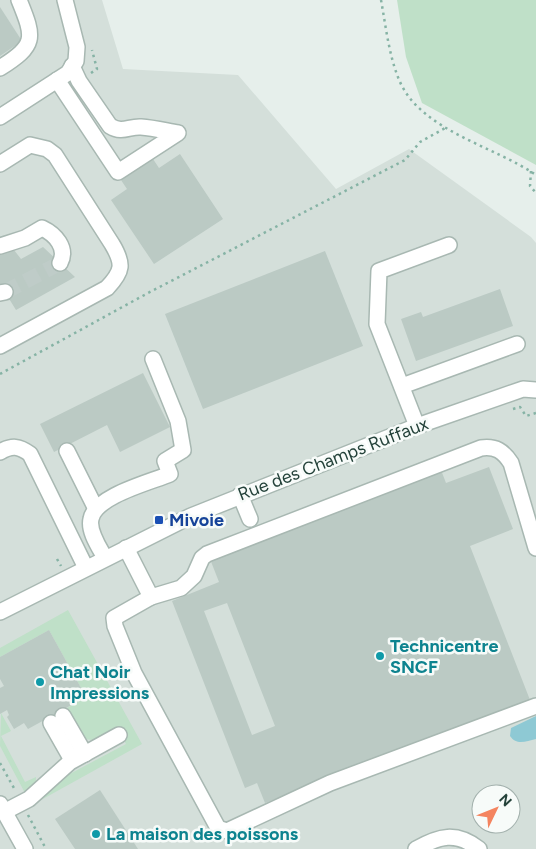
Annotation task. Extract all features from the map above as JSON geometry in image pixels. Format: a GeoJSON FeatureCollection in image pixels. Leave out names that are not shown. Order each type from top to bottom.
{"type":"FeatureCollection","features":[{"type":"Feature","properties":{"kind":"street"},"geometry":{"type":"LineString","coordinates":[[0,68],[26,48],[31,38],[26,17],[19,0]]}},
{"type":"Feature","properties":{"kind":"street"},"geometry":{"type":"LineString","coordinates":[[0,117],[68,73],[76,60],[77,47],[65,0]]}},
{"type":"Feature","properties":{"kind":"street"},"geometry":{"type":"LineString","coordinates":[[57,80],[118,172],[178,133],[138,126],[125,131],[117,130],[110,126],[79,81],[72,66]]}},
{"type":"Feature","properties":{"kind":"street"},"geometry":{"type":"LineString","coordinates":[[0,164],[30,144],[47,149],[56,155],[116,251],[120,258],[121,268],[107,288],[0,346]]}},
{"type":"Feature","properties":{"kind":"street"},"geometry":{"type":"LineString","coordinates":[[0,246],[25,238],[42,228],[53,233],[62,248],[63,258],[60,263]]}},
{"type":"Feature","properties":{"kind":"street"},"geometry":{"type":"LineString","coordinates":[[417,426],[377,324],[379,271],[449,245]]}},
{"type":"Feature","properties":{"kind":"street"},"geometry":{"type":"LineString","coordinates":[[402,386],[517,344]]}},
{"type":"Feature","properties":{"kind":"street"},"geometry":{"type":"LineString","coordinates":[[104,558],[91,529],[90,517],[96,509],[118,494],[170,474],[165,461],[183,450],[178,421],[153,359]]}},
{"type":"Feature","properties":{"kind":"street","name":"Rue des Champs Ruffaux"},"geometry":{"type":"LineString","coordinates":[[0,612],[104,558],[191,516],[240,495],[417,426],[524,389],[536,390]]}},
{"type":"Feature","properties":{"kind":"street"},"geometry":{"type":"LineString","coordinates":[[0,452],[10,446],[20,447],[30,454],[86,568]]}},
{"type":"Feature","properties":{"kind":"street"},"geometry":{"type":"LineString","coordinates":[[536,548],[512,463],[503,452],[492,447],[481,448],[208,554],[202,558],[188,583],[180,588],[151,597],[114,618],[114,626],[134,673],[218,828],[226,831],[330,784],[536,706]]}},
{"type":"Feature","properties":{"kind":"street"},"geometry":{"type":"LineString","coordinates":[[67,450],[96,509]]}},
{"type":"Feature","properties":{"kind":"street"},"geometry":{"type":"LineString","coordinates":[[240,495],[250,519]]}},
{"type":"Feature","properties":{"kind":"street"},"geometry":{"type":"LineString","coordinates":[[126,548],[151,597]]}},
{"type":"Feature","properties":{"kind":"street"},"geometry":{"type":"LineString","coordinates":[[57,719],[78,757]]}},
{"type":"Feature","properties":{"kind":"street"},"geometry":{"type":"LineString","coordinates":[[25,849],[2,808],[29,799],[78,757],[119,735]]}},
{"type":"Feature","properties":{"kind":"street"},"geometry":{"type":"LineString","coordinates":[[416,849],[436,838],[456,837],[479,849]]}},
{"type":"Feature","properties":{"kind":"path"},"geometry":{"type":"LineString","coordinates":[[381,0],[392,56],[400,81],[408,97],[447,128],[536,175]]}},
{"type":"Feature","properties":{"kind":"path"},"geometry":{"type":"LineString","coordinates":[[0,374],[148,293],[405,160],[420,142],[447,128]]}},
{"type":"Feature","properties":{"kind":"path"},"geometry":{"type":"LineString","coordinates":[[531,171],[530,186],[536,193]]}},
{"type":"Feature","properties":{"kind":"path"},"geometry":{"type":"LineString","coordinates":[[512,410],[520,407],[526,416],[536,413]]}},
{"type":"Feature","properties":{"kind":"shaded area"},"geometry":{"type":"Polygon","coordinates":[[[0,0],[102,0],[123,69],[238,75],[336,189],[409,149],[531,237],[536,243],[536,849],[0,849],[0,0]]]}},
{"type":"Feature","properties":{"kind":"green space"},"geometry":{"type":"Polygon","coordinates":[[[397,0],[536,0],[536,165],[422,103],[406,57],[397,0]]]}},
{"type":"Feature","properties":{"kind":"green space"},"geometry":{"type":"Polygon","coordinates":[[[68,610],[142,744],[32,805],[64,777],[126,744],[117,727],[93,740],[83,739],[65,709],[86,697],[49,630],[0,657],[0,648],[68,610]]]}},
{"type":"Feature","properties":{"kind":"green space"},"geometry":{"type":"Polygon","coordinates":[[[1,713],[11,731],[1,736],[25,782],[36,777],[36,783],[25,793],[0,746],[1,713]]]}},
{"type":"Feature","properties":{"kind":"water"},"geometry":{"type":"Polygon","coordinates":[[[536,716],[536,739],[519,742],[510,736],[511,728],[536,716]]]}},
{"type":"Feature","properties":{"kind":"building"},"geometry":{"type":"Polygon","coordinates":[[[0,7],[22,41],[0,56],[0,7]]]}},
{"type":"Feature","properties":{"kind":"building"},"geometry":{"type":"Polygon","coordinates":[[[180,154],[223,219],[154,264],[111,200],[127,189],[121,180],[153,159],[159,168],[180,154]]]}},
{"type":"Feature","properties":{"kind":"building"},"geometry":{"type":"Polygon","coordinates":[[[10,245],[21,259],[43,247],[75,277],[16,310],[0,284],[0,251],[10,245]]]}},
{"type":"Feature","properties":{"kind":"building"},"geometry":{"type":"Polygon","coordinates":[[[325,251],[363,346],[203,409],[165,314],[325,251]]]}},
{"type":"Feature","properties":{"kind":"building"},"geometry":{"type":"Polygon","coordinates":[[[500,289],[513,326],[416,361],[401,319],[421,312],[423,317],[500,289]]]}},
{"type":"Feature","properties":{"kind":"building"},"geometry":{"type":"Polygon","coordinates":[[[143,373],[170,427],[120,452],[107,425],[54,452],[40,424],[143,373]]]}},
{"type":"Feature","properties":{"kind":"building","name":"Technicentre SNCF"},"geometry":{"type":"Polygon","coordinates":[[[489,467],[513,529],[470,546],[530,700],[265,803],[257,783],[245,788],[172,601],[219,582],[210,559],[441,470],[446,483],[489,467]],[[227,603],[204,611],[252,735],[275,726],[227,603]]]}},
{"type":"Feature","properties":{"kind":"building","name":"Chat Noir Impressions"},"geometry":{"type":"Polygon","coordinates":[[[49,630],[86,697],[28,729],[24,723],[14,729],[7,717],[9,715],[7,710],[0,714],[0,688],[4,686],[0,679],[0,657],[49,630]]]}},
{"type":"Feature","properties":{"kind":"building","name":"La maison des poissons"},"geometry":{"type":"Polygon","coordinates":[[[100,790],[138,849],[75,849],[55,819],[100,790]]]}},
{"type":"Feature","properties":{"kind":"tunnel"},"geometry":{"type":"LineString","coordinates":[[5,292],[60,263]]}},
{"type":"Feature","properties":{"kind":"place","name":"Mivoie"},"geometry":{"type":"Point","coordinates":[159,520]}},
{"type":"Feature","properties":{"kind":"place","name":"Technicentre SNCF"},"geometry":{"type":"Point","coordinates":[380,656]}},
{"type":"Feature","properties":{"kind":"place","name":"Chat Noir Impressions"},"geometry":{"type":"Point","coordinates":[40,682]}},
{"type":"Feature","properties":{"kind":"place","name":"La maison des poissons"},"geometry":{"type":"Point","coordinates":[96,834]}}]}
